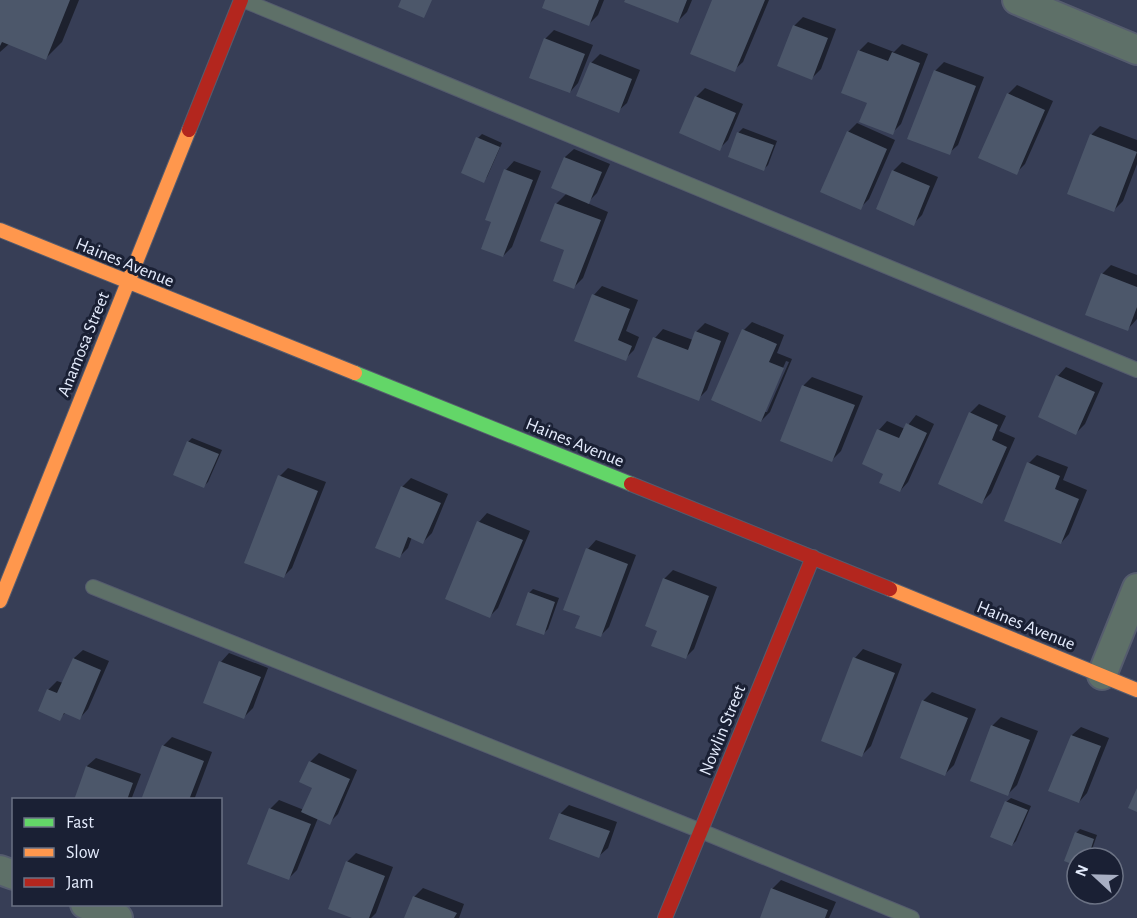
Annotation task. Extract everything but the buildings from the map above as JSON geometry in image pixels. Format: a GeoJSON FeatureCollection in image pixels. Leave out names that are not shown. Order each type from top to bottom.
{"type":"FeatureCollection","features":[{"type":"Feature","properties":{"kind":"main road","name":"Anamosa Street"},"geometry":{"type":"LineString","coordinates":[[0,601],[242,0]]}},
{"type":"Feature","properties":{"kind":"main road","name":"Haines Avenue"},"geometry":{"type":"LineString","coordinates":[[0,230],[1137,690]]}},
{"type":"Feature","properties":{"kind":"main road","name":"Nowlin Street"},"geometry":{"type":"LineString","coordinates":[[665,918],[813,557]]}},
{"type":"Feature","properties":{"kind":"street"},"geometry":{"type":"LineString","coordinates":[[1017,0],[1137,50]]}},
{"type":"Feature","properties":{"kind":"street"},"geometry":{"type":"LineString","coordinates":[[1102,675],[1137,588]]}},
{"type":"Feature","properties":{"kind":"street"},"geometry":{"type":"LineString","coordinates":[[90,906],[118,918]]}},
{"type":"Feature","properties":{"kind":"lane"},"geometry":{"type":"LineString","coordinates":[[242,0],[1137,370]]}},
{"type":"Feature","properties":{"kind":"lane"},"geometry":{"type":"LineString","coordinates":[[93,587],[912,918]]}},
{"type":"Feature","properties":{"kind":"traffic: fast"},"geometry":{"type":"LineString","coordinates":[[355,373],[631,484]]}},
{"type":"Feature","properties":{"kind":"traffic: slow"},"geometry":{"type":"LineString","coordinates":[[0,601],[189,130]]}},
{"type":"Feature","properties":{"kind":"traffic: slow"},"geometry":{"type":"LineString","coordinates":[[0,230],[355,373]]}},
{"type":"Feature","properties":{"kind":"traffic: slow"},"geometry":{"type":"LineString","coordinates":[[890,589],[1137,690]]}},
{"type":"Feature","properties":{"kind":"traffic: jam"},"geometry":{"type":"LineString","coordinates":[[189,130],[241,0]]}},
{"type":"Feature","properties":{"kind":"traffic: jam"},"geometry":{"type":"LineString","coordinates":[[631,484],[890,589]]}},
{"type":"Feature","properties":{"kind":"traffic: jam"},"geometry":{"type":"LineString","coordinates":[[665,918],[813,557]]}}]}
